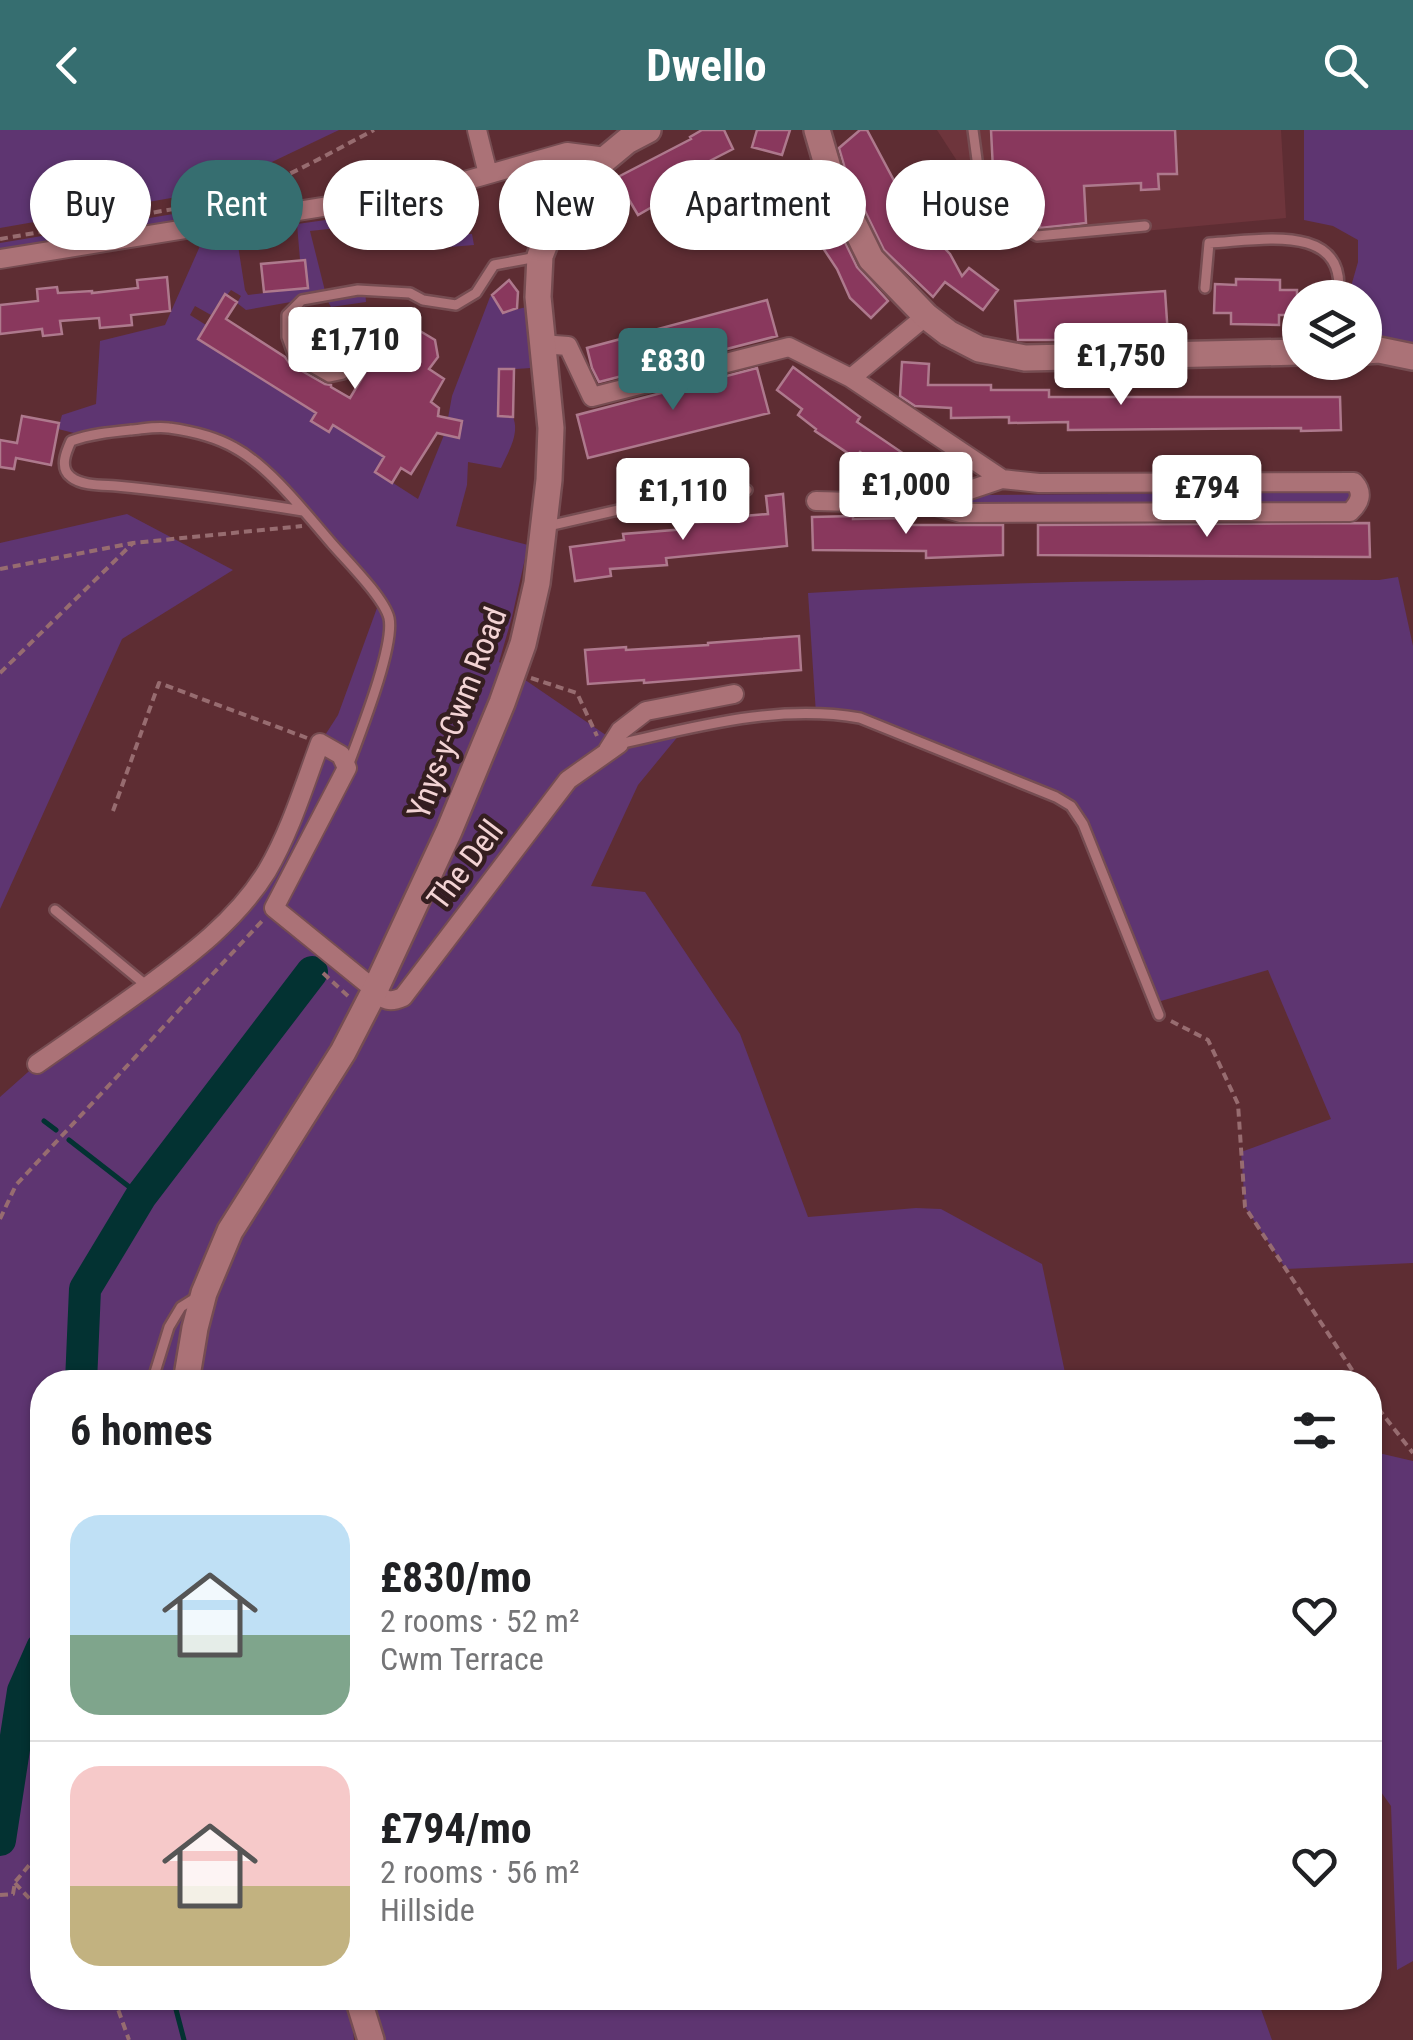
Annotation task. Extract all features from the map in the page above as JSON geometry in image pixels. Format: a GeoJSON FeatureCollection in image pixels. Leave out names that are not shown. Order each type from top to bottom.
{"type":"FeatureCollection","features":[{"type":"Feature","properties":{"kind":"main road","name":"Ynys-y-Cwm Road"},"geometry":{"type":"LineString","coordinates":[[188,1370],[204,1293],[230,1231],[343,1052],[449,831],[494,726],[524,644],[545,526],[551,428],[541,344],[540,256],[552,224],[586,174],[627,141],[648,130]]}},
{"type":"Feature","properties":{"kind":"main road"},"geometry":{"type":"LineString","coordinates":[[817,130],[831,178],[871,258],[926,316],[979,349],[1025,358],[1282,352]]}},
{"type":"Feature","properties":{"kind":"main road"},"geometry":{"type":"LineString","coordinates":[[1382,351],[1413,357]]}},
{"type":"Feature","properties":{"kind":"main road"},"geometry":{"type":"LineString","coordinates":[[362,2010],[371,2040]]}},
{"type":"Feature","properties":{"kind":"street"},"geometry":{"type":"LineString","coordinates":[[477,130],[488,174]]}},
{"type":"Feature","properties":{"kind":"street"},"geometry":{"type":"LineString","coordinates":[[0,259],[440,188],[567,152],[606,157]]}},
{"type":"Feature","properties":{"kind":"street"},"geometry":{"type":"LineString","coordinates":[[851,378],[926,316]]}},
{"type":"Feature","properties":{"kind":"street"},"geometry":{"type":"LineString","coordinates":[[541,344],[568,346],[592,397],[788,347],[851,378],[1002,479]]}},
{"type":"Feature","properties":{"kind":"street"},"geometry":{"type":"LineString","coordinates":[[816,501],[928,504],[961,512],[1350,512],[1361,496],[1354,482],[1040,483],[1002,479],[928,504]]}},
{"type":"Feature","properties":{"kind":"street","name":"The Dell"},"geometry":{"type":"LineString","coordinates":[[369,1001],[392,1002],[403,998],[568,780],[612,749],[620,731],[646,712],[734,694]]}},
{"type":"Feature","properties":{"kind":"street"},"geometry":{"type":"LineString","coordinates":[[37,1064],[147,986],[238,910],[266,872],[284,837],[320,743],[341,756],[347,768],[274,908],[369,1001]]}},
{"type":"Feature","properties":{"kind":"lane"},"geometry":{"type":"LineString","coordinates":[[972,130],[980,182],[992,202],[1020,227],[1037,236],[1146,226]]}},
{"type":"Feature","properties":{"kind":"lane"},"geometry":{"type":"LineString","coordinates":[[1205,288],[1209,243],[1302,240],[1322,248],[1338,269],[1338,280]]}},
{"type":"Feature","properties":{"kind":"lane"},"geometry":{"type":"LineString","coordinates":[[307,364],[310,349],[323,339],[340,344],[348,360],[343,374],[329,377],[294,357],[286,337],[287,315],[302,300],[358,290],[410,293],[422,300],[456,305],[476,292],[494,265],[540,256]]}},
{"type":"Feature","properties":{"kind":"lane"},"geometry":{"type":"LineString","coordinates":[[303,511],[90,484],[70,477],[64,466],[65,453],[71,441],[82,437],[132,430],[166,427],[217,438],[260,466],[303,511],[316,525],[372,591],[390,621],[382,664],[347,768]]}},
{"type":"Feature","properties":{"kind":"lane"},"geometry":{"type":"LineString","coordinates":[[545,526],[684,495],[747,490]]}},
{"type":"Feature","properties":{"kind":"lane"},"geometry":{"type":"LineString","coordinates":[[612,749],[732,719],[831,714],[860,718],[1056,797],[1071,806],[1083,824],[1159,1015]]}},
{"type":"Feature","properties":{"kind":"lane"},"geometry":{"type":"LineString","coordinates":[[55,910],[147,986]]}},
{"type":"Feature","properties":{"kind":"lane"},"geometry":{"type":"LineString","coordinates":[[156,1370],[169,1327],[181,1307],[204,1293]]}},
{"type":"Feature","properties":{"kind":"path"},"geometry":{"type":"LineString","coordinates":[[0,239],[220,201],[277,180],[374,130]]}},
{"type":"Feature","properties":{"kind":"path"},"geometry":{"type":"LineString","coordinates":[[360,336],[393,341],[422,300]]}},
{"type":"Feature","properties":{"kind":"path"},"geometry":{"type":"LineString","coordinates":[[0,570],[133,542],[316,525]]}},
{"type":"Feature","properties":{"kind":"path"},"geometry":{"type":"LineString","coordinates":[[0,672],[133,542]]}},
{"type":"Feature","properties":{"kind":"path"},"geometry":{"type":"LineString","coordinates":[[514,672],[577,693],[612,749]]}},
{"type":"Feature","properties":{"kind":"path"},"geometry":{"type":"LineString","coordinates":[[114,811],[159,683],[320,743]]}},
{"type":"Feature","properties":{"kind":"path"},"geometry":{"type":"LineString","coordinates":[[0,1220],[16,1185],[274,908]]}},
{"type":"Feature","properties":{"kind":"path"},"geometry":{"type":"LineString","coordinates":[[320,970],[369,1001]]}},
{"type":"Feature","properties":{"kind":"path"},"geometry":{"type":"LineString","coordinates":[[1159,1015],[1208,1040],[1238,1104],[1246,1207],[1352,1370]]}},
{"type":"Feature","properties":{"kind":"path"},"geometry":{"type":"LineString","coordinates":[[1382,1413],[1413,1453]]}},
{"type":"Feature","properties":{"kind":"path"},"geometry":{"type":"LineString","coordinates":[[0,1895],[13,1894],[15,1882],[30,1864]]}},
{"type":"Feature","properties":{"kind":"path"},"geometry":{"type":"LineString","coordinates":[[15,1882],[30,1899]]}},
{"type":"Feature","properties":{"kind":"path"},"geometry":{"type":"LineString","coordinates":[[118,2010],[129,2040]]}},
{"type":"Feature","properties":{"kind":"shaded area"},"geometry":{"type":"Polygon","coordinates":[[[0,130],[339,130],[276,160],[171,160],[171,198],[151,202],[151,160],[30,160],[30,223],[0,228],[0,130]]]}},
{"type":"Feature","properties":{"kind":"shaded area"},"geometry":{"type":"Polygon","coordinates":[[[937,130],[1281,130],[1286,218],[1045,240],[1045,160],[956,160],[937,130]]]}},
{"type":"Feature","properties":{"kind":"shaded area"},"geometry":{"type":"Polygon","coordinates":[[[1304,130],[1413,130],[1413,348],[1382,345],[1382,280],[1353,280],[1358,240],[1333,226],[1304,220],[1304,130]]]}},
{"type":"Feature","properties":{"kind":"shaded area"},"geometry":{"type":"Polygon","coordinates":[[[171,214],[171,225],[151,228],[151,218],[171,214]]]}},
{"type":"Feature","properties":{"kind":"shaded area"},"geometry":{"type":"Polygon","coordinates":[[[323,220],[323,230],[310,231],[326,295],[365,290],[366,302],[331,307],[325,296],[246,310],[237,303],[241,296],[231,290],[211,315],[195,306],[190,315],[206,325],[198,339],[315,413],[312,421],[328,432],[333,425],[384,457],[376,472],[418,499],[444,435],[459,437],[462,421],[448,418],[452,396],[490,297],[503,313],[526,307],[531,368],[499,370],[498,416],[513,417],[512,443],[501,468],[468,462],[467,485],[456,526],[528,545],[499,662],[619,744],[684,729],[638,785],[591,886],[645,892],[740,1034],[808,1217],[941,1209],[1042,1264],[1064,1370],[188,1370],[201,1299],[178,1343],[176,1370],[30,1370],[30,2010],[349,2010],[354,2040],[0,2040],[0,1097],[37,1064],[159,978],[251,893],[320,743],[338,715],[381,597],[240,448],[166,425],[82,435],[58,429],[62,415],[96,404],[100,341],[165,325],[198,250],[239,250],[248,295],[307,288],[305,260],[300,260],[299,250],[303,250],[303,223],[323,220]]]}},
{"type":"Feature","properties":{"kind":"shaded area"},"geometry":{"type":"Polygon","coordinates":[[[30,238],[30,246],[0,251],[0,243],[30,238]]]}},
{"type":"Feature","properties":{"kind":"shaded area"},"geometry":{"type":"Polygon","coordinates":[[[341,310],[407,317],[385,335],[373,335],[361,324],[319,324],[309,333],[310,355],[306,356],[300,341],[304,322],[318,313],[341,310]]]}},
{"type":"Feature","properties":{"kind":"shaded area"},"geometry":{"type":"Polygon","coordinates":[[[1348,492],[1353,499],[1346,506],[962,509],[955,500],[987,495],[1348,492]]]}},
{"type":"Feature","properties":{"kind":"shaded area"},"geometry":{"type":"Polygon","coordinates":[[[127,514],[233,570],[122,639],[0,909],[0,543],[127,514]]]}},
{"type":"Feature","properties":{"kind":"shaded area"},"geometry":{"type":"Polygon","coordinates":[[[1398,577],[1413,646],[1413,1263],[1286,1269],[1245,1207],[1241,1152],[1331,1119],[1268,970],[1154,1003],[1071,806],[860,718],[816,714],[808,593],[1022,583],[1398,577]]]}},
{"type":"Feature","properties":{"kind":"shaded area"},"geometry":{"type":"Polygon","coordinates":[[[1382,1454],[1413,1461],[1413,1961],[1397,1970],[1391,1806],[1382,1793],[1382,1454]]]}},
{"type":"Feature","properties":{"kind":"shaded area"},"geometry":{"type":"Polygon","coordinates":[[[362,2010],[1261,2010],[1272,2040],[371,2040],[362,2010]]]}},
{"type":"Feature","properties":{"kind":"building"},"geometry":{"type":"Polygon","coordinates":[[[702,130],[724,130],[733,149],[712,160],[651,160],[691,139],[702,130]]]}},
{"type":"Feature","properties":{"kind":"building"},"geometry":{"type":"Polygon","coordinates":[[[757,130],[790,130],[782,155],[752,147],[757,130]]]}},
{"type":"Feature","properties":{"kind":"building"},"geometry":{"type":"Polygon","coordinates":[[[860,130],[867,130],[886,166],[886,250],[946,250],[962,276],[969,268],[998,290],[983,310],[945,282],[933,297],[884,250],[866,213],[866,160],[842,160],[839,148],[860,130]]]}},
{"type":"Feature","properties":{"kind":"building"},"geometry":{"type":"Polygon","coordinates":[[[991,130],[1175,130],[1177,174],[1158,174],[1159,189],[1141,190],[1141,183],[1084,186],[1086,223],[1045,227],[1045,160],[992,160],[991,130]]]}},
{"type":"Feature","properties":{"kind":"building"},"geometry":{"type":"Polygon","coordinates":[[[650,160],[650,208],[638,215],[630,201],[630,171],[650,160]]]}},
{"type":"Feature","properties":{"kind":"building"},"geometry":{"type":"Polygon","coordinates":[[[824,250],[849,250],[857,267],[888,301],[871,318],[850,298],[824,250]]]}},
{"type":"Feature","properties":{"kind":"building"},"geometry":{"type":"Polygon","coordinates":[[[305,260],[308,288],[264,292],[261,264],[305,260]]]}},
{"type":"Feature","properties":{"kind":"building"},"geometry":{"type":"Polygon","coordinates":[[[167,277],[170,311],[131,315],[132,325],[100,328],[99,318],[60,321],[62,334],[43,336],[42,329],[0,334],[0,305],[38,301],[37,289],[57,287],[58,293],[92,293],[138,288],[137,280],[167,277]]]}},
{"type":"Feature","properties":{"kind":"building"},"geometry":{"type":"Polygon","coordinates":[[[1236,279],[1280,280],[1279,325],[1231,324],[1231,313],[1214,313],[1215,284],[1236,285],[1236,279]]]}},
{"type":"Feature","properties":{"kind":"building"},"geometry":{"type":"Polygon","coordinates":[[[509,280],[518,292],[517,308],[503,313],[492,295],[509,280]]]}},
{"type":"Feature","properties":{"kind":"building"},"geometry":{"type":"Polygon","coordinates":[[[1165,291],[1168,336],[1018,340],[1015,301],[1165,291]]]}},
{"type":"Feature","properties":{"kind":"building"},"geometry":{"type":"Polygon","coordinates":[[[225,294],[237,302],[226,319],[290,364],[350,398],[371,363],[365,359],[377,340],[393,350],[402,335],[420,331],[435,340],[438,357],[429,369],[444,379],[431,402],[439,408],[438,416],[462,421],[459,438],[437,433],[411,474],[401,468],[392,483],[375,472],[384,457],[333,425],[329,432],[311,421],[316,413],[198,339],[225,294]]]}},
{"type":"Feature","properties":{"kind":"building"},"geometry":{"type":"Polygon","coordinates":[[[767,300],[777,336],[599,382],[592,368],[587,348],[767,300]]]}},
{"type":"Feature","properties":{"kind":"building"},"geometry":{"type":"Polygon","coordinates":[[[902,362],[929,364],[928,385],[1049,390],[1049,397],[1340,397],[1341,430],[1068,430],[1068,422],[1009,423],[1009,417],[951,418],[951,408],[915,406],[900,396],[902,362]]]}},
{"type":"Feature","properties":{"kind":"building"},"geometry":{"type":"Polygon","coordinates":[[[793,367],[860,417],[857,422],[907,456],[893,475],[860,452],[855,458],[798,415],[802,409],[777,390],[793,367]]]}},
{"type":"Feature","properties":{"kind":"building"},"geometry":{"type":"Polygon","coordinates":[[[757,368],[769,413],[588,458],[577,415],[757,368]]]}},
{"type":"Feature","properties":{"kind":"building"},"geometry":{"type":"Polygon","coordinates":[[[499,369],[514,369],[513,417],[498,416],[499,369]]]}},
{"type":"Feature","properties":{"kind":"building"},"geometry":{"type":"Polygon","coordinates":[[[22,416],[59,423],[51,465],[16,458],[14,469],[0,467],[0,440],[17,443],[22,416]]]}},
{"type":"Feature","properties":{"kind":"building"},"geometry":{"type":"Polygon","coordinates":[[[783,494],[787,546],[666,558],[667,565],[610,569],[611,576],[575,581],[570,547],[624,540],[623,534],[686,529],[686,523],[768,514],[766,496],[783,494]]]}},
{"type":"Feature","properties":{"kind":"building"},"geometry":{"type":"Polygon","coordinates":[[[812,517],[910,518],[910,525],[1003,525],[1003,555],[926,558],[926,551],[813,550],[812,517]]]}},
{"type":"Feature","properties":{"kind":"building"},"geometry":{"type":"Polygon","coordinates":[[[1369,523],[1370,557],[1038,555],[1038,525],[1369,523]]]}},
{"type":"Feature","properties":{"kind":"building"},"geometry":{"type":"Polygon","coordinates":[[[799,636],[801,670],[588,684],[585,650],[708,645],[799,636]]]}},
{"type":"Feature","properties":{"kind":"waterway"},"geometry":{"type":"LineString","coordinates":[[82,1370],[85,1289],[141,1196],[312,972]]}},
{"type":"Feature","properties":{"kind":"waterway"},"geometry":{"type":"LineString","coordinates":[[44,1121],[56,1130]]}},
{"type":"Feature","properties":{"kind":"waterway"},"geometry":{"type":"LineString","coordinates":[[69,1140],[141,1196]]}},
{"type":"Feature","properties":{"kind":"waterway"},"geometry":{"type":"LineString","coordinates":[[0,1840],[23,1691],[30,1675]]}},
{"type":"Feature","properties":{"kind":"waterway"},"geometry":{"type":"LineString","coordinates":[[176,2010],[184,2040]]}}]}
